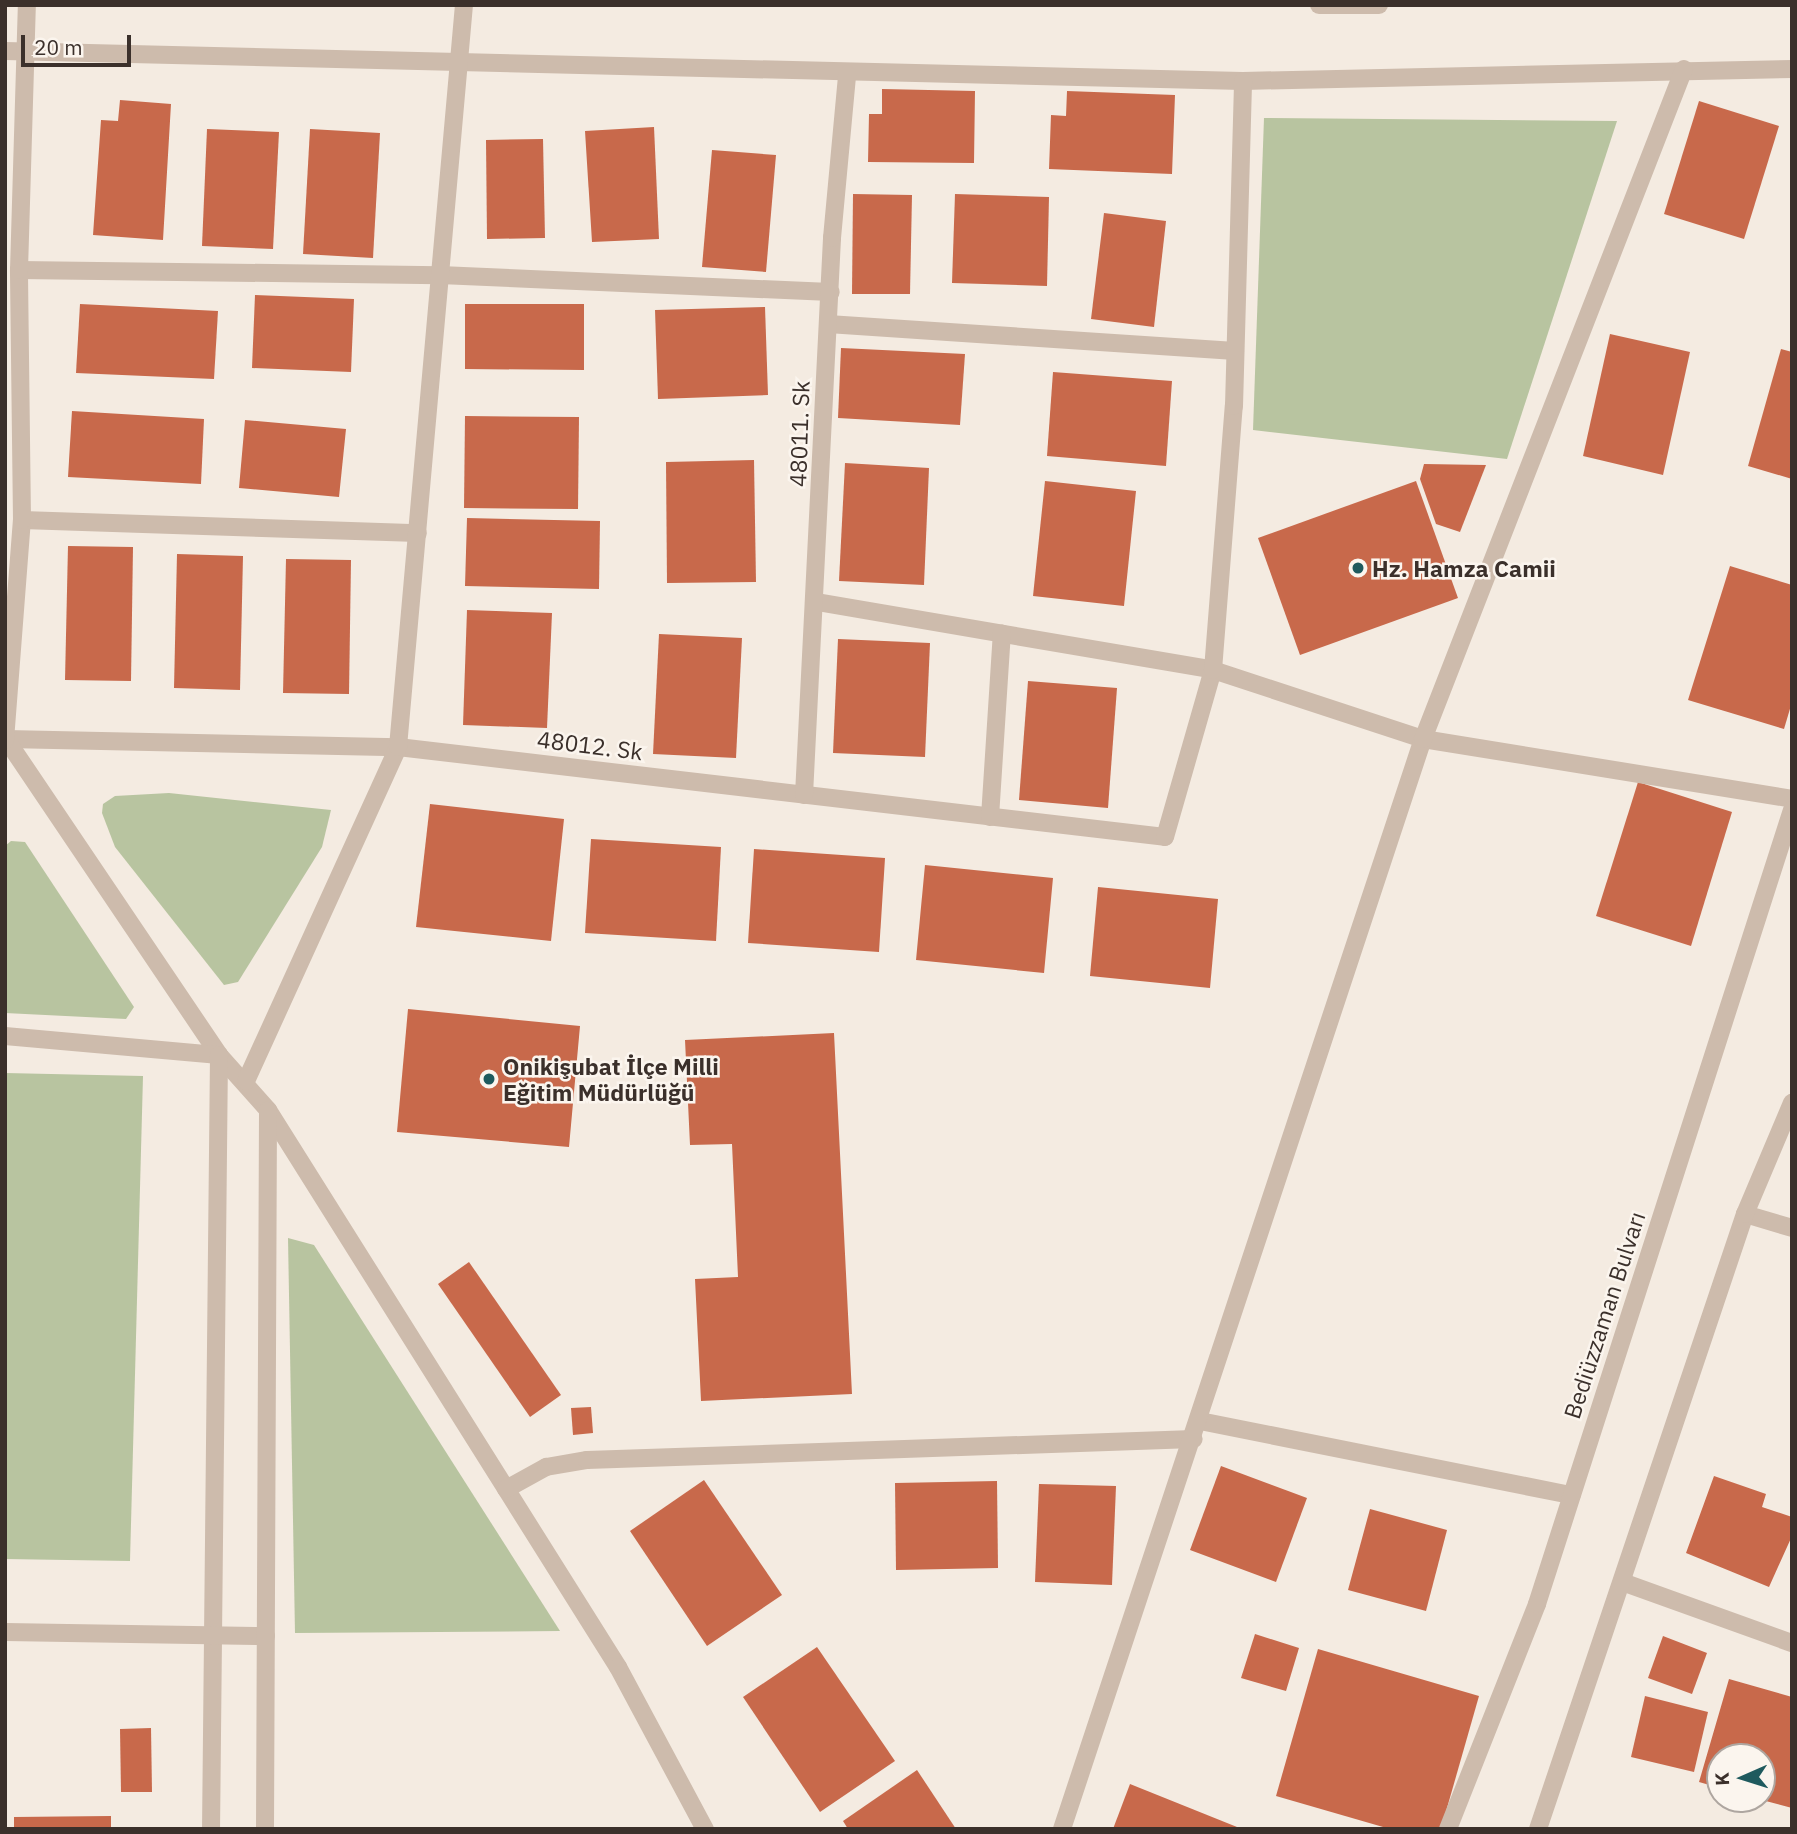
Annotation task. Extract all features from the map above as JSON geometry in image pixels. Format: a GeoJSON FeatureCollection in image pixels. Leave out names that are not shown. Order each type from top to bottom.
{"type":"FeatureCollection","features":[{"type":"Feature","properties":{"kind":"street"},"geometry":{"type":"LineString","coordinates":[[27,5],[13,52],[22,520],[6,739],[219,1055],[246,1081],[268,1110],[618,1667],[705,1829]]}},
{"type":"Feature","properties":{"kind":"street"},"geometry":{"type":"LineString","coordinates":[[246,1081],[398,747],[464,5]]}},
{"type":"Feature","properties":{"kind":"street"},"geometry":{"type":"LineString","coordinates":[[1320,5],[1379,5]]}},
{"type":"Feature","properties":{"kind":"street"},"geometry":{"type":"LineString","coordinates":[[13,52],[459,62],[847,75],[1243,81],[1684,69],[1792,69]]}},
{"type":"Feature","properties":{"kind":"street"},"geometry":{"type":"LineString","coordinates":[[1062,1829],[1194,1440],[1423,739],[1684,69]]}},
{"type":"Feature","properties":{"kind":"street","name":"48011. Sk"},"geometry":{"type":"LineString","coordinates":[[804,795],[817,602],[828,324],[847,75]]}},
{"type":"Feature","properties":{"kind":"street"},"geometry":{"type":"LineString","coordinates":[[1213,670],[1235,351],[1243,81]]}},
{"type":"Feature","properties":{"kind":"street"},"geometry":{"type":"LineString","coordinates":[[19,270],[440,275],[831,292]]}},
{"type":"Feature","properties":{"kind":"street"},"geometry":{"type":"LineString","coordinates":[[828,324],[1235,351]]}},
{"type":"Feature","properties":{"kind":"street"},"geometry":{"type":"LineString","coordinates":[[22,520],[418,533]]}},
{"type":"Feature","properties":{"kind":"street"},"geometry":{"type":"LineString","coordinates":[[817,602],[1213,670],[1423,739],[1792,799]]}},
{"type":"Feature","properties":{"kind":"street"},"geometry":{"type":"LineString","coordinates":[[989,817],[1002,633]]}},
{"type":"Feature","properties":{"kind":"street","name":"48012. Sk"},"geometry":{"type":"LineString","coordinates":[[6,739],[398,747],[1165,837],[1213,670]]}},
{"type":"Feature","properties":{"kind":"street","name":"Bediüzzaman Bulvarı"},"geometry":{"type":"LineString","coordinates":[[1448,1829],[1537,1604],[1792,810]]}},
{"type":"Feature","properties":{"kind":"street"},"geometry":{"type":"LineString","coordinates":[[5,1036],[219,1055]]}},
{"type":"Feature","properties":{"kind":"street"},"geometry":{"type":"LineString","coordinates":[[211,1829],[219,1055]]}},
{"type":"Feature","properties":{"kind":"street"},"geometry":{"type":"LineString","coordinates":[[1538,1829],[1625,1583],[1745,1214],[1792,1103]]}},
{"type":"Feature","properties":{"kind":"street"},"geometry":{"type":"LineString","coordinates":[[265,1829],[268,1110]]}},
{"type":"Feature","properties":{"kind":"street"},"geometry":{"type":"LineString","coordinates":[[1745,1214],[1792,1227]]}},
{"type":"Feature","properties":{"kind":"street"},"geometry":{"type":"LineString","coordinates":[[1200,1421],[1572,1495]]}},
{"type":"Feature","properties":{"kind":"street"},"geometry":{"type":"LineString","coordinates":[[506,1489],[546,1467],[587,1460],[1194,1440]]}},
{"type":"Feature","properties":{"kind":"street"},"geometry":{"type":"LineString","coordinates":[[1625,1583],[1792,1643]]}},
{"type":"Feature","properties":{"kind":"street"},"geometry":{"type":"LineString","coordinates":[[5,1632],[266,1636]]}},
{"type":"Feature","properties":{"kind":"green space"},"geometry":{"type":"Polygon","coordinates":[[[1264,118],[1617,121],[1507,459],[1253,430],[1264,118]]]}},
{"type":"Feature","properties":{"kind":"green space"},"geometry":{"type":"Polygon","coordinates":[[[169,793],[331,810],[322,847],[238,982],[224,985],[115,847],[102,813],[103,804],[115,796],[169,793]]]}},
{"type":"Feature","properties":{"kind":"green space"},"geometry":{"type":"Polygon","coordinates":[[[11,841],[25,842],[134,1007],[126,1019],[5,1013],[5,846],[11,841]]]}},
{"type":"Feature","properties":{"kind":"green space"},"geometry":{"type":"Polygon","coordinates":[[[5,1073],[143,1076],[130,1561],[5,1559],[5,1073]]]}},
{"type":"Feature","properties":{"kind":"green space"},"geometry":{"type":"Polygon","coordinates":[[[288,1238],[314,1245],[560,1631],[295,1633],[288,1238]]]}},
{"type":"Feature","properties":{"kind":"building"},"geometry":{"type":"Polygon","coordinates":[[[882,89],[975,91],[974,163],[868,162],[869,114],[882,114],[882,89]]]}},
{"type":"Feature","properties":{"kind":"building"},"geometry":{"type":"Polygon","coordinates":[[[1067,91],[1175,95],[1172,174],[1049,169],[1051,115],[1066,116],[1067,91]]]}},
{"type":"Feature","properties":{"kind":"building"},"geometry":{"type":"Polygon","coordinates":[[[120,100],[171,104],[163,240],[93,235],[101,120],[118,121],[120,100]]]}},
{"type":"Feature","properties":{"kind":"building"},"geometry":{"type":"Polygon","coordinates":[[[1699,101],[1779,126],[1744,239],[1664,214],[1699,101]]]}},
{"type":"Feature","properties":{"kind":"building"},"geometry":{"type":"Polygon","coordinates":[[[654,127],[659,239],[592,242],[585,131],[654,127]]]}},
{"type":"Feature","properties":{"kind":"building"},"geometry":{"type":"Polygon","coordinates":[[[207,129],[279,132],[273,249],[202,246],[207,129]]]}},
{"type":"Feature","properties":{"kind":"building"},"geometry":{"type":"Polygon","coordinates":[[[310,129],[380,133],[373,258],[303,254],[310,129]]]}},
{"type":"Feature","properties":{"kind":"building"},"geometry":{"type":"Polygon","coordinates":[[[543,139],[545,238],[487,239],[486,140],[543,139]]]}},
{"type":"Feature","properties":{"kind":"building"},"geometry":{"type":"Polygon","coordinates":[[[712,150],[776,155],[766,272],[702,267],[712,150]]]}},
{"type":"Feature","properties":{"kind":"building"},"geometry":{"type":"Polygon","coordinates":[[[853,194],[912,195],[910,294],[852,294],[853,194]]]}},
{"type":"Feature","properties":{"kind":"building"},"geometry":{"type":"Polygon","coordinates":[[[955,194],[1049,197],[1047,286],[952,283],[955,194]]]}},
{"type":"Feature","properties":{"kind":"building"},"geometry":{"type":"Polygon","coordinates":[[[1104,213],[1166,221],[1154,327],[1091,319],[1104,213]]]}},
{"type":"Feature","properties":{"kind":"building"},"geometry":{"type":"Polygon","coordinates":[[[255,295],[354,299],[351,372],[252,368],[255,295]]]}},
{"type":"Feature","properties":{"kind":"building"},"geometry":{"type":"Polygon","coordinates":[[[80,304],[218,311],[214,379],[76,373],[80,304]]]}},
{"type":"Feature","properties":{"kind":"building"},"geometry":{"type":"Polygon","coordinates":[[[465,304],[584,304],[584,370],[465,369],[465,304]]]}},
{"type":"Feature","properties":{"kind":"building"},"geometry":{"type":"Polygon","coordinates":[[[765,307],[768,395],[658,399],[655,310],[765,307]]]}},
{"type":"Feature","properties":{"kind":"building"},"geometry":{"type":"Polygon","coordinates":[[[1610,334],[1690,352],[1663,475],[1583,456],[1610,334]]]}},
{"type":"Feature","properties":{"kind":"building"},"geometry":{"type":"Polygon","coordinates":[[[841,348],[965,354],[960,425],[838,418],[841,348]]]}},
{"type":"Feature","properties":{"kind":"building"},"geometry":{"type":"Polygon","coordinates":[[[1781,349],[1792,352],[1792,479],[1748,466],[1781,349]]]}},
{"type":"Feature","properties":{"kind":"building"},"geometry":{"type":"Polygon","coordinates":[[[1053,372],[1172,381],[1166,466],[1047,456],[1053,372]]]}},
{"type":"Feature","properties":{"kind":"building"},"geometry":{"type":"Polygon","coordinates":[[[72,411],[204,419],[201,484],[68,477],[72,411]]]}},
{"type":"Feature","properties":{"kind":"building"},"geometry":{"type":"Polygon","coordinates":[[[465,416],[579,417],[578,509],[464,508],[465,416]]]}},
{"type":"Feature","properties":{"kind":"building"},"geometry":{"type":"Polygon","coordinates":[[[245,420],[346,429],[339,497],[239,488],[245,420]]]}},
{"type":"Feature","properties":{"kind":"building"},"geometry":{"type":"Polygon","coordinates":[[[754,460],[756,582],[667,583],[666,462],[754,460]]]}},
{"type":"Feature","properties":{"kind":"building"},"geometry":{"type":"Polygon","coordinates":[[[845,463],[929,468],[924,585],[839,581],[845,463]]]}},
{"type":"Feature","properties":{"kind":"building"},"geometry":{"type":"Polygon","coordinates":[[[1424,464],[1486,465],[1460,532],[1436,524],[1420,479],[1424,464]]]}},
{"type":"Feature","properties":{"kind":"building"},"geometry":{"type":"Polygon","coordinates":[[[1045,481],[1136,491],[1124,606],[1033,596],[1045,481]]]}},
{"type":"Feature","properties":{"kind":"building","name":"Hz. Hamza Camii"},"geometry":{"type":"Polygon","coordinates":[[[1416,481],[1458,598],[1300,655],[1258,538],[1416,481]]]}},
{"type":"Feature","properties":{"kind":"building"},"geometry":{"type":"Polygon","coordinates":[[[467,518],[600,521],[599,589],[465,586],[467,518]]]}},
{"type":"Feature","properties":{"kind":"building"},"geometry":{"type":"Polygon","coordinates":[[[68,546],[133,547],[131,681],[65,680],[68,546]]]}},
{"type":"Feature","properties":{"kind":"building"},"geometry":{"type":"Polygon","coordinates":[[[177,554],[243,556],[240,690],[174,688],[177,554]]]}},
{"type":"Feature","properties":{"kind":"building"},"geometry":{"type":"Polygon","coordinates":[[[286,559],[351,560],[349,694],[283,693],[286,559]]]}},
{"type":"Feature","properties":{"kind":"building"},"geometry":{"type":"Polygon","coordinates":[[[1730,566],[1792,585],[1792,702],[1784,729],[1688,700],[1730,566]]]}},
{"type":"Feature","properties":{"kind":"building"},"geometry":{"type":"Polygon","coordinates":[[[467,610],[552,613],[547,728],[463,725],[467,610]]]}},
{"type":"Feature","properties":{"kind":"building"},"geometry":{"type":"Polygon","coordinates":[[[659,634],[742,638],[736,758],[653,754],[659,634]]]}},
{"type":"Feature","properties":{"kind":"building"},"geometry":{"type":"Polygon","coordinates":[[[838,639],[930,643],[925,757],[833,753],[838,639]]]}},
{"type":"Feature","properties":{"kind":"building"},"geometry":{"type":"Polygon","coordinates":[[[1028,681],[1117,688],[1108,808],[1019,800],[1028,681]]]}},
{"type":"Feature","properties":{"kind":"building"},"geometry":{"type":"Polygon","coordinates":[[[1638,782],[1732,812],[1691,946],[1596,916],[1638,782]]]}},
{"type":"Feature","properties":{"kind":"building"},"geometry":{"type":"Polygon","coordinates":[[[430,804],[564,819],[551,941],[416,927],[430,804]]]}},
{"type":"Feature","properties":{"kind":"building"},"geometry":{"type":"Polygon","coordinates":[[[591,839],[721,847],[716,941],[585,933],[591,839]]]}},
{"type":"Feature","properties":{"kind":"building"},"geometry":{"type":"Polygon","coordinates":[[[754,849],[885,858],[879,952],[748,943],[754,849]]]}},
{"type":"Feature","properties":{"kind":"building"},"geometry":{"type":"Polygon","coordinates":[[[925,865],[1053,878],[1044,973],[916,960],[925,865]]]}},
{"type":"Feature","properties":{"kind":"building"},"geometry":{"type":"Polygon","coordinates":[[[1098,887],[1218,899],[1210,988],[1090,976],[1098,887]]]}},
{"type":"Feature","properties":{"kind":"building","name":"Onikişubat İlçe Milli Eğitim Müdürlüğü"},"geometry":{"type":"Polygon","coordinates":[[[408,1009],[580,1026],[569,1147],[397,1132],[408,1009]]]}},
{"type":"Feature","properties":{"kind":"building"},"geometry":{"type":"Polygon","coordinates":[[[834,1033],[852,1394],[701,1401],[695,1279],[738,1277],[732,1144],[690,1145],[685,1040],[834,1033]]]}},
{"type":"Feature","properties":{"kind":"building"},"geometry":{"type":"Polygon","coordinates":[[[469,1262],[561,1395],[530,1417],[438,1284],[469,1262]]]}},
{"type":"Feature","properties":{"kind":"building"},"geometry":{"type":"Polygon","coordinates":[[[591,1407],[593,1433],[573,1435],[571,1408],[591,1407]]]}},
{"type":"Feature","properties":{"kind":"building"},"geometry":{"type":"Polygon","coordinates":[[[1221,1466],[1307,1498],[1276,1582],[1190,1550],[1221,1466]]]}},
{"type":"Feature","properties":{"kind":"building"},"geometry":{"type":"Polygon","coordinates":[[[1714,1476],[1766,1494],[1762,1507],[1792,1517],[1792,1536],[1769,1587],[1686,1553],[1714,1476]]]}},
{"type":"Feature","properties":{"kind":"building"},"geometry":{"type":"Polygon","coordinates":[[[704,1480],[782,1595],[707,1646],[630,1531],[704,1480]]]}},
{"type":"Feature","properties":{"kind":"building"},"geometry":{"type":"Polygon","coordinates":[[[997,1481],[998,1568],[896,1570],[895,1483],[997,1481]]]}},
{"type":"Feature","properties":{"kind":"building"},"geometry":{"type":"Polygon","coordinates":[[[1039,1484],[1116,1486],[1112,1585],[1035,1582],[1039,1484]]]}},
{"type":"Feature","properties":{"kind":"building"},"geometry":{"type":"Polygon","coordinates":[[[1370,1509],[1447,1530],[1426,1611],[1348,1590],[1370,1509]]]}},
{"type":"Feature","properties":{"kind":"building"},"geometry":{"type":"Polygon","coordinates":[[[1255,1634],[1299,1648],[1286,1691],[1241,1678],[1255,1634]]]}},
{"type":"Feature","properties":{"kind":"building"},"geometry":{"type":"Polygon","coordinates":[[[1663,1636],[1707,1653],[1692,1694],[1648,1678],[1663,1636]]]}},
{"type":"Feature","properties":{"kind":"building"},"geometry":{"type":"Polygon","coordinates":[[[817,1647],[895,1761],[820,1812],[743,1697],[817,1647]]]}},
{"type":"Feature","properties":{"kind":"building"},"geometry":{"type":"Polygon","coordinates":[[[1318,1649],[1479,1696],[1441,1829],[1390,1829],[1276,1796],[1318,1649]]]}},
{"type":"Feature","properties":{"kind":"building"},"geometry":{"type":"Polygon","coordinates":[[[1729,1679],[1792,1697],[1792,1808],[1776,1804],[1776,1743],[1710,1743],[1729,1679]]]}},
{"type":"Feature","properties":{"kind":"building"},"geometry":{"type":"Polygon","coordinates":[[[1645,1696],[1708,1712],[1694,1772],[1631,1757],[1645,1696]]]}},
{"type":"Feature","properties":{"kind":"building"},"geometry":{"type":"Polygon","coordinates":[[[151,1728],[152,1792],[121,1792],[120,1729],[151,1728]]]}},
{"type":"Feature","properties":{"kind":"building"},"geometry":{"type":"Polygon","coordinates":[[[1706,1758],[1706,1784],[1699,1782],[1706,1758]]]}},
{"type":"Feature","properties":{"kind":"building"},"geometry":{"type":"Polygon","coordinates":[[[917,1770],[956,1829],[848,1829],[843,1821],[917,1770]]]}},
{"type":"Feature","properties":{"kind":"building"},"geometry":{"type":"Polygon","coordinates":[[[1130,1784],[1242,1829],[1113,1829],[1130,1784]]]}},
{"type":"Feature","properties":{"kind":"building"},"geometry":{"type":"Polygon","coordinates":[[[111,1816],[111,1829],[14,1829],[14,1817],[111,1816]]]}},
{"type":"Feature","properties":{"kind":"place","name":"Hz. Hamza Camii"},"geometry":{"type":"Point","coordinates":[1358,568]}},
{"type":"Feature","properties":{"kind":"place","name":"Onikişubat İlçe Milli Eğitim Müdürlüğü"},"geometry":{"type":"Point","coordinates":[489,1079]}}]}
